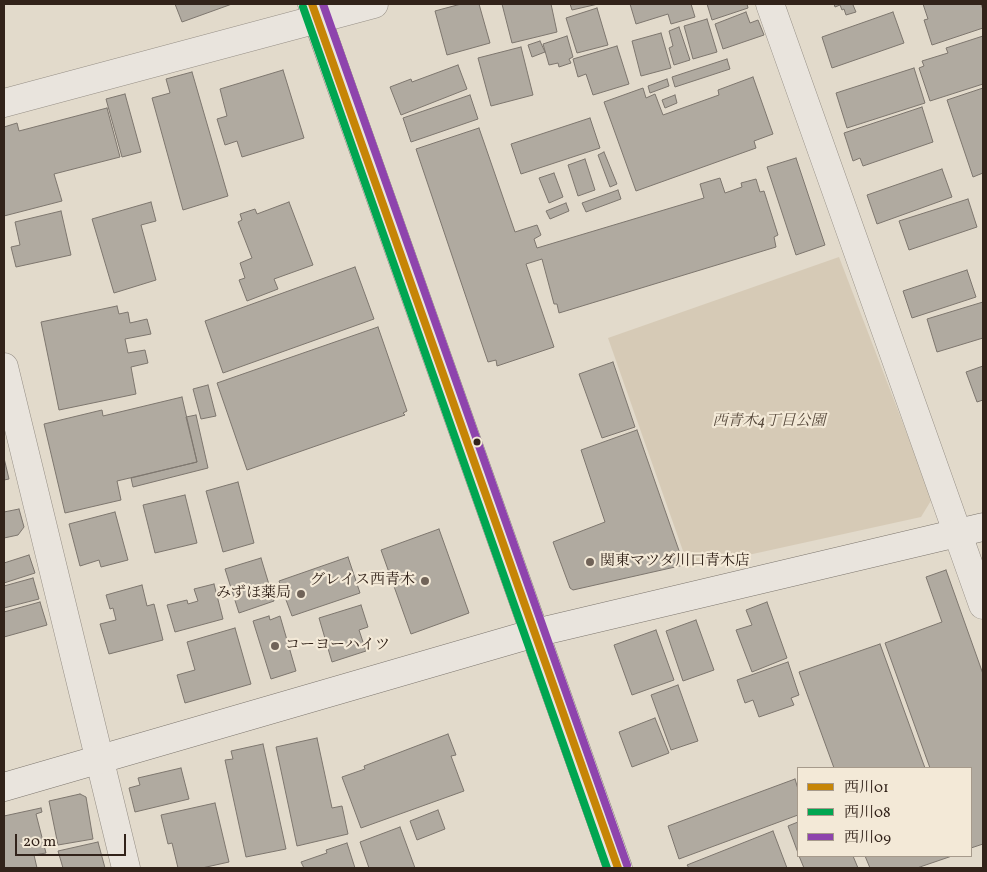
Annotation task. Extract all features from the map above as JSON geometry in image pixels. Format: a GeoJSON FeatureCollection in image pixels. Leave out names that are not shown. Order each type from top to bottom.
{"type":"FeatureCollection","features":[{"type":"Feature","properties":{"kind":"street"},"geometry":{"type":"LineString","coordinates":[[4,103],[315,11],[374,4]]}},
{"type":"Feature","properties":{"kind":"street"},"geometry":{"type":"LineString","coordinates":[[770,4],[971,530],[983,605]]}},
{"type":"Feature","properties":{"kind":"street"},"geometry":{"type":"LineString","coordinates":[[315,11],[618,868]]}},
{"type":"Feature","properties":{"kind":"street"},"geometry":{"type":"LineString","coordinates":[[4,366],[126,868]]}},
{"type":"Feature","properties":{"kind":"street"},"geometry":{"type":"LineString","coordinates":[[4,786],[535,633],[971,530]]}},
{"type":"Feature","properties":{"kind":"green space","name":"西青木4丁目公園"},"geometry":{"type":"Polygon","coordinates":[[[839,257],[932,499],[921,517],[689,568],[608,338],[839,257]]]}},
{"type":"Feature","properties":{"kind":"building"},"geometry":{"type":"Polygon","coordinates":[[[175,4],[232,4],[182,22],[175,4]]]}},
{"type":"Feature","properties":{"kind":"building"},"geometry":{"type":"Polygon","coordinates":[[[461,4],[479,4],[490,43],[447,55],[435,11],[461,4]]]}},
{"type":"Feature","properties":{"kind":"building"},"geometry":{"type":"Polygon","coordinates":[[[502,4],[551,4],[557,32],[512,43],[502,4]]]}},
{"type":"Feature","properties":{"kind":"building"},"geometry":{"type":"Polygon","coordinates":[[[570,4],[598,4],[572,10],[570,4]]]}},
{"type":"Feature","properties":{"kind":"building"},"geometry":{"type":"Polygon","coordinates":[[[630,4],[691,4],[695,17],[671,24],[668,14],[636,24],[630,4]]]}},
{"type":"Feature","properties":{"kind":"building"},"geometry":{"type":"Polygon","coordinates":[[[707,4],[747,4],[748,8],[712,20],[707,4]]]}},
{"type":"Feature","properties":{"kind":"building"},"geometry":{"type":"Polygon","coordinates":[[[834,4],[856,4],[853,5],[856,12],[846,15],[840,5],[835,7],[834,4]]]}},
{"type":"Feature","properties":{"kind":"building"},"geometry":{"type":"Polygon","coordinates":[[[923,4],[981,4],[983,28],[932,45],[924,20],[928,19],[923,4]]]}},
{"type":"Feature","properties":{"kind":"building"},"geometry":{"type":"Polygon","coordinates":[[[597,8],[608,45],[577,53],[566,18],[597,8]]]}},
{"type":"Feature","properties":{"kind":"building"},"geometry":{"type":"Polygon","coordinates":[[[746,12],[750,23],[758,20],[764,35],[723,49],[715,24],[746,12]]]}},
{"type":"Feature","properties":{"kind":"building"},"geometry":{"type":"Polygon","coordinates":[[[893,12],[904,43],[832,68],[822,37],[893,12]]]}},
{"type":"Feature","properties":{"kind":"building"},"geometry":{"type":"Polygon","coordinates":[[[707,19],[717,52],[693,59],[684,26],[707,19]]]}},
{"type":"Feature","properties":{"kind":"building"},"geometry":{"type":"Polygon","coordinates":[[[679,27],[690,60],[674,65],[669,48],[673,46],[669,31],[679,27]]]}},
{"type":"Feature","properties":{"kind":"building"},"geometry":{"type":"Polygon","coordinates":[[[661,33],[671,68],[641,76],[632,41],[661,33]]]}},
{"type":"Feature","properties":{"kind":"building"},"geometry":{"type":"Polygon","coordinates":[[[567,36],[573,57],[569,59],[571,63],[559,67],[558,63],[549,65],[543,44],[567,36]]]}},
{"type":"Feature","properties":{"kind":"building"},"geometry":{"type":"Polygon","coordinates":[[[983,36],[983,84],[930,101],[919,68],[924,66],[922,61],[948,53],[946,48],[983,36]]]}},
{"type":"Feature","properties":{"kind":"building"},"geometry":{"type":"Polygon","coordinates":[[[540,41],[545,52],[532,57],[528,45],[540,41]]]}},
{"type":"Feature","properties":{"kind":"building"},"geometry":{"type":"Polygon","coordinates":[[[617,46],[629,84],[593,95],[586,74],[578,77],[573,59],[617,46]]]}},
{"type":"Feature","properties":{"kind":"building"},"geometry":{"type":"Polygon","coordinates":[[[521,47],[533,95],[491,106],[478,58],[521,47]]]}},
{"type":"Feature","properties":{"kind":"building"},"geometry":{"type":"Polygon","coordinates":[[[727,59],[730,69],[675,87],[672,77],[727,59]]]}},
{"type":"Feature","properties":{"kind":"building"},"geometry":{"type":"Polygon","coordinates":[[[458,65],[467,89],[401,115],[390,87],[411,79],[412,82],[458,65]]]}},
{"type":"Feature","properties":{"kind":"building"},"geometry":{"type":"Polygon","coordinates":[[[914,68],[925,103],[847,128],[836,93],[914,68]]]}},
{"type":"Feature","properties":{"kind":"building"},"geometry":{"type":"Polygon","coordinates":[[[283,70],[304,138],[242,157],[237,141],[225,145],[217,119],[227,116],[220,89],[283,70]]]}},
{"type":"Feature","properties":{"kind":"building"},"geometry":{"type":"Polygon","coordinates":[[[192,72],[228,196],[183,210],[152,98],[170,93],[166,79],[192,72]]]}},
{"type":"Feature","properties":{"kind":"building"},"geometry":{"type":"Polygon","coordinates":[[[753,77],[773,134],[754,141],[756,148],[636,191],[604,102],[643,88],[646,98],[655,94],[663,115],[719,95],[718,90],[753,77]]]}},
{"type":"Feature","properties":{"kind":"building"},"geometry":{"type":"Polygon","coordinates":[[[667,79],[669,86],[650,93],[648,86],[667,79]]]}},
{"type":"Feature","properties":{"kind":"building"},"geometry":{"type":"Polygon","coordinates":[[[983,88],[983,173],[973,177],[947,100],[983,88]]]}},
{"type":"Feature","properties":{"kind":"building"},"geometry":{"type":"Polygon","coordinates":[[[125,94],[141,152],[122,157],[106,99],[125,94]]]}},
{"type":"Feature","properties":{"kind":"building"},"geometry":{"type":"Polygon","coordinates":[[[470,95],[478,119],[411,142],[403,118],[470,95]]]}},
{"type":"Feature","properties":{"kind":"building"},"geometry":{"type":"Polygon","coordinates":[[[675,95],[677,103],[665,108],[662,100],[675,95]]]}},
{"type":"Feature","properties":{"kind":"building"},"geometry":{"type":"Polygon","coordinates":[[[922,107],[933,142],[863,166],[860,158],[853,161],[844,133],[922,107]]]}},
{"type":"Feature","properties":{"kind":"building"},"geometry":{"type":"Polygon","coordinates":[[[107,108],[120,157],[54,174],[62,201],[4,216],[4,127],[17,123],[19,131],[107,108]]]}},
{"type":"Feature","properties":{"kind":"building"},"geometry":{"type":"Polygon","coordinates":[[[590,118],[600,148],[521,174],[511,144],[590,118]]]}},
{"type":"Feature","properties":{"kind":"building"},"geometry":{"type":"Polygon","coordinates":[[[479,128],[515,232],[537,225],[541,235],[534,239],[537,248],[704,198],[700,184],[720,178],[725,193],[742,187],[741,183],[756,179],[760,192],[764,191],[778,235],[774,237],[776,247],[559,313],[557,304],[554,304],[542,259],[526,264],[554,347],[497,366],[496,360],[488,362],[416,149],[479,128]]]}},
{"type":"Feature","properties":{"kind":"building"},"geometry":{"type":"Polygon","coordinates":[[[604,152],[617,184],[610,187],[598,155],[604,152]]]}},
{"type":"Feature","properties":{"kind":"building"},"geometry":{"type":"Polygon","coordinates":[[[796,158],[825,245],[796,255],[767,167],[796,158]]]}},
{"type":"Feature","properties":{"kind":"building"},"geometry":{"type":"Polygon","coordinates":[[[585,159],[595,190],[578,196],[568,165],[585,159]]]}},
{"type":"Feature","properties":{"kind":"building"},"geometry":{"type":"Polygon","coordinates":[[[942,169],[952,197],[877,224],[867,195],[942,169]]]}},
{"type":"Feature","properties":{"kind":"building"},"geometry":{"type":"Polygon","coordinates":[[[554,173],[563,197],[549,203],[539,178],[554,173]]]}},
{"type":"Feature","properties":{"kind":"building"},"geometry":{"type":"Polygon","coordinates":[[[618,190],[621,199],[586,212],[582,203],[618,190]]]}},
{"type":"Feature","properties":{"kind":"building"},"geometry":{"type":"Polygon","coordinates":[[[968,199],[977,227],[909,250],[899,221],[968,199]]]}},
{"type":"Feature","properties":{"kind":"building"},"geometry":{"type":"Polygon","coordinates":[[[151,202],[156,221],[141,225],[156,280],[114,293],[92,219],[151,202]]]}},
{"type":"Feature","properties":{"kind":"building"},"geometry":{"type":"Polygon","coordinates":[[[289,202],[313,265],[274,279],[278,289],[247,301],[239,280],[245,278],[240,263],[252,258],[238,222],[242,220],[240,214],[255,209],[257,214],[289,202]]]}},
{"type":"Feature","properties":{"kind":"building"},"geometry":{"type":"Polygon","coordinates":[[[566,203],[569,211],[550,219],[546,211],[566,203]]]}},
{"type":"Feature","properties":{"kind":"building"},"geometry":{"type":"Polygon","coordinates":[[[61,211],[71,255],[16,267],[11,247],[20,245],[15,222],[61,211]]]}},
{"type":"Feature","properties":{"kind":"building"},"geometry":{"type":"Polygon","coordinates":[[[355,267],[374,319],[223,373],[205,321],[355,267]]]}},
{"type":"Feature","properties":{"kind":"building"},"geometry":{"type":"Polygon","coordinates":[[[967,270],[976,297],[912,318],[903,291],[967,270]]]}},
{"type":"Feature","properties":{"kind":"building"},"geometry":{"type":"Polygon","coordinates":[[[983,302],[983,338],[937,352],[927,319],[983,302]]]}},
{"type":"Feature","properties":{"kind":"building"},"geometry":{"type":"Polygon","coordinates":[[[117,306],[119,314],[128,312],[130,323],[147,319],[151,334],[125,339],[128,353],[145,350],[148,363],[131,367],[136,394],[59,410],[41,322],[117,306]]]}},
{"type":"Feature","properties":{"kind":"building"},"geometry":{"type":"Polygon","coordinates":[[[378,327],[407,411],[403,413],[405,415],[247,470],[217,383],[378,327]]]}},
{"type":"Feature","properties":{"kind":"building"},"geometry":{"type":"Polygon","coordinates":[[[613,362],[635,427],[602,438],[579,374],[613,362]]]}},
{"type":"Feature","properties":{"kind":"building"},"geometry":{"type":"Polygon","coordinates":[[[983,366],[983,400],[977,402],[966,372],[983,366]]]}},
{"type":"Feature","properties":{"kind":"building"},"geometry":{"type":"Polygon","coordinates":[[[208,385],[216,416],[201,419],[193,389],[208,385]]]}},
{"type":"Feature","properties":{"kind":"building"},"geometry":{"type":"Polygon","coordinates":[[[182,397],[197,462],[117,481],[121,500],[65,513],[44,424],[102,410],[103,416],[182,397]]]}},
{"type":"Feature","properties":{"kind":"building"},"geometry":{"type":"Polygon","coordinates":[[[196,415],[208,468],[133,487],[131,478],[197,462],[186,417],[196,415]]]}},
{"type":"Feature","properties":{"kind":"building"},"geometry":{"type":"Polygon","coordinates":[[[637,430],[684,565],[573,590],[570,588],[553,542],[605,522],[581,450],[637,430]]]}},
{"type":"Feature","properties":{"kind":"building"},"geometry":{"type":"Polygon","coordinates":[[[4,458],[9,479],[4,480],[4,458]]]}},
{"type":"Feature","properties":{"kind":"building"},"geometry":{"type":"Polygon","coordinates":[[[238,482],[254,543],[223,552],[206,491],[238,482]]]}},
{"type":"Feature","properties":{"kind":"building"},"geometry":{"type":"Polygon","coordinates":[[[185,495],[197,543],[155,553],[143,505],[185,495]]]}},
{"type":"Feature","properties":{"kind":"building"},"geometry":{"type":"Polygon","coordinates":[[[19,509],[24,527],[18,535],[4,538],[4,512],[19,509]]]}},
{"type":"Feature","properties":{"kind":"building"},"geometry":{"type":"Polygon","coordinates":[[[115,512],[128,560],[101,567],[99,560],[80,566],[69,524],[115,512]]]}},
{"type":"Feature","properties":{"kind":"building","name":"グレイス西青木"},"geometry":{"type":"Polygon","coordinates":[[[439,529],[469,613],[411,634],[381,550],[439,529]]]}},
{"type":"Feature","properties":{"kind":"building"},"geometry":{"type":"Polygon","coordinates":[[[29,555],[35,573],[4,583],[4,563],[29,555]]]}},
{"type":"Feature","properties":{"kind":"building"},"geometry":{"type":"Polygon","coordinates":[[[348,557],[360,593],[292,616],[279,581],[348,557]]]}},
{"type":"Feature","properties":{"kind":"building"},"geometry":{"type":"Polygon","coordinates":[[[261,558],[274,601],[239,613],[225,569],[261,558]]]}},
{"type":"Feature","properties":{"kind":"building"},"geometry":{"type":"Polygon","coordinates":[[[946,570],[983,674],[983,844],[972,848],[972,767],[930,767],[885,643],[942,622],[926,577],[946,570]]]}},
{"type":"Feature","properties":{"kind":"building"},"geometry":{"type":"Polygon","coordinates":[[[33,578],[39,599],[4,608],[4,586],[33,578]]]}},
{"type":"Feature","properties":{"kind":"building"},"geometry":{"type":"Polygon","coordinates":[[[214,584],[223,619],[175,632],[167,605],[187,600],[188,604],[198,601],[194,589],[214,584]]]}},
{"type":"Feature","properties":{"kind":"building"},"geometry":{"type":"Polygon","coordinates":[[[142,585],[147,606],[154,604],[163,640],[109,654],[100,624],[116,620],[113,608],[110,609],[106,595],[142,585]]]}},
{"type":"Feature","properties":{"kind":"building"},"geometry":{"type":"Polygon","coordinates":[[[40,602],[47,625],[4,637],[4,612],[40,602]]]}},
{"type":"Feature","properties":{"kind":"building"},"geometry":{"type":"Polygon","coordinates":[[[767,602],[787,658],[752,672],[736,630],[752,625],[746,610],[767,602]]]}},
{"type":"Feature","properties":{"kind":"building"},"geometry":{"type":"Polygon","coordinates":[[[361,605],[368,627],[359,630],[366,651],[332,662],[319,618],[361,605]]]}},
{"type":"Feature","properties":{"kind":"building","name":"コーヨーハイツ"},"geometry":{"type":"Polygon","coordinates":[[[269,616],[270,620],[280,616],[296,671],[271,679],[253,621],[269,616]]]}},
{"type":"Feature","properties":{"kind":"building"},"geometry":{"type":"Polygon","coordinates":[[[696,620],[714,670],[683,681],[666,631],[696,620]]]}},
{"type":"Feature","properties":{"kind":"building"},"geometry":{"type":"Polygon","coordinates":[[[235,628],[251,684],[185,703],[177,675],[195,670],[187,642],[235,628]]]}},
{"type":"Feature","properties":{"kind":"building"},"geometry":{"type":"Polygon","coordinates":[[[656,630],[674,680],[632,695],[614,645],[656,630]]]}},
{"type":"Feature","properties":{"kind":"building"},"geometry":{"type":"Polygon","coordinates":[[[880,644],[925,767],[834,767],[799,672],[880,644]]]}},
{"type":"Feature","properties":{"kind":"building"},"geometry":{"type":"Polygon","coordinates":[[[788,662],[799,695],[791,698],[794,705],[759,717],[753,700],[745,703],[737,680],[788,662]]]}},
{"type":"Feature","properties":{"kind":"building"},"geometry":{"type":"Polygon","coordinates":[[[678,685],[698,741],[671,750],[651,695],[678,685]]]}},
{"type":"Feature","properties":{"kind":"building"},"geometry":{"type":"Polygon","coordinates":[[[655,718],[669,753],[632,767],[619,732],[655,718]]]}},
{"type":"Feature","properties":{"kind":"building"},"geometry":{"type":"Polygon","coordinates":[[[448,734],[456,755],[451,756],[464,791],[361,828],[342,777],[365,769],[364,766],[448,734]]]}},
{"type":"Feature","properties":{"kind":"building"},"geometry":{"type":"Polygon","coordinates":[[[317,738],[332,808],[342,806],[348,834],[297,846],[276,747],[317,738]]]}},
{"type":"Feature","properties":{"kind":"building"},"geometry":{"type":"Polygon","coordinates":[[[263,744],[286,849],[246,857],[225,760],[233,759],[231,751],[263,744]]]}},
{"type":"Feature","properties":{"kind":"building"},"geometry":{"type":"Polygon","coordinates":[[[181,768],[189,799],[135,812],[129,788],[140,785],[138,778],[181,768]]]}},
{"type":"Feature","properties":{"kind":"building"},"geometry":{"type":"Polygon","coordinates":[[[795,779],[797,786],[797,815],[679,859],[668,826],[795,779]]]}},
{"type":"Feature","properties":{"kind":"building"},"geometry":{"type":"Polygon","coordinates":[[[80,794],[86,797],[93,839],[58,845],[49,801],[80,794]]]}},
{"type":"Feature","properties":{"kind":"building"},"geometry":{"type":"Polygon","coordinates":[[[215,803],[229,862],[202,868],[178,868],[172,843],[168,844],[161,815],[215,803]]]}},
{"type":"Feature","properties":{"kind":"building"},"geometry":{"type":"Polygon","coordinates":[[[41,808],[42,812],[36,814],[46,853],[34,855],[37,868],[4,868],[4,816],[41,808]]]}},
{"type":"Feature","properties":{"kind":"building"},"geometry":{"type":"Polygon","coordinates":[[[438,810],[445,829],[417,840],[410,821],[438,810]]]}},
{"type":"Feature","properties":{"kind":"building"},"geometry":{"type":"Polygon","coordinates":[[[797,822],[797,850],[788,826],[797,822]]]}},
{"type":"Feature","properties":{"kind":"building"},"geometry":{"type":"Polygon","coordinates":[[[400,827],[415,868],[369,868],[360,842],[400,827]]]}},
{"type":"Feature","properties":{"kind":"building"},"geometry":{"type":"Polygon","coordinates":[[[773,831],[787,868],[689,868],[687,865],[773,831]]]}},
{"type":"Feature","properties":{"kind":"building"},"geometry":{"type":"Polygon","coordinates":[[[98,842],[105,868],[63,868],[58,851],[98,842]]]}},
{"type":"Feature","properties":{"kind":"building"},"geometry":{"type":"Polygon","coordinates":[[[347,843],[355,868],[304,868],[301,862],[327,853],[326,850],[347,843]]]}},
{"type":"Feature","properties":{"kind":"building"},"geometry":{"type":"Polygon","coordinates":[[[799,857],[853,857],[858,868],[804,868],[799,857]]]}},
{"type":"Feature","properties":{"kind":"building"},"geometry":{"type":"Polygon","coordinates":[[[865,857],[949,857],[917,868],[870,868],[865,857]]]}},
{"type":"Feature","properties":{"kind":"transit line","name":"西川01"},"geometry":{"type":"LineString","coordinates":[[312,4],[618,868]]}},
{"type":"Feature","properties":{"kind":"transit line","name":"西川09"},"geometry":{"type":"LineString","coordinates":[[323,4],[627,865]]}},
{"type":"Feature","properties":{"kind":"transit line","name":"西川08"},"geometry":{"type":"LineString","coordinates":[[303,7],[607,868]]}},
{"type":"Feature","properties":{"kind":"place","name":"関東マツダ川口青木店"},"geometry":{"type":"Point","coordinates":[590,562]}},
{"type":"Feature","properties":{"kind":"place","name":"グレイス西青木"},"geometry":{"type":"Point","coordinates":[425,581]}},
{"type":"Feature","properties":{"kind":"place","name":"みずほ薬局"},"geometry":{"type":"Point","coordinates":[301,594]}},
{"type":"Feature","properties":{"kind":"place","name":"コーヨーハイツ"},"geometry":{"type":"Point","coordinates":[275,646]}}]}
